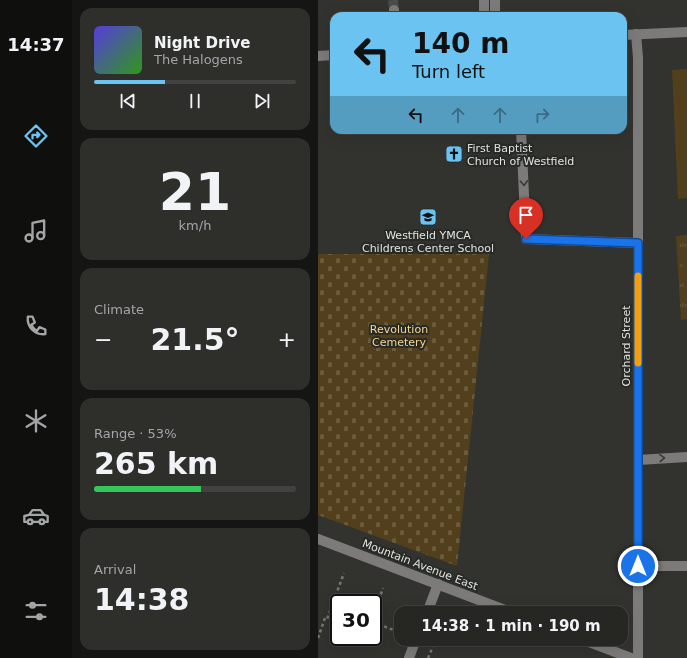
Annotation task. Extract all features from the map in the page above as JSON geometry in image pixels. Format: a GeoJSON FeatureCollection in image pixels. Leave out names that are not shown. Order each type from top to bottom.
{"type":"FeatureCollection","features":[{"type":"Feature","properties":{"kind":"street"},"geometry":{"type":"LineString","coordinates":[[484,0],[484,12]]}},
{"type":"Feature","properties":{"kind":"street"},"geometry":{"type":"LineString","coordinates":[[495,0],[495,12]]}},
{"type":"Feature","properties":{"kind":"street"},"geometry":{"type":"LineString","coordinates":[[627,35],[687,32]]}},
{"type":"Feature","properties":{"kind":"street","name":"Orchard Street"},"geometry":{"type":"LineString","coordinates":[[636,34],[638,58],[638,658]]}},
{"type":"Feature","properties":{"kind":"street"},"geometry":{"type":"LineString","coordinates":[[318,56],[330,55]]}},
{"type":"Feature","properties":{"kind":"street"},"geometry":{"type":"LineString","coordinates":[[521,134],[526,239],[638,243]]}},
{"type":"Feature","properties":{"kind":"street"},"geometry":{"type":"LineString","coordinates":[[638,460],[687,457]]}},
{"type":"Feature","properties":{"kind":"street","name":"Mountain Avenue East"},"geometry":{"type":"LineString","coordinates":[[318,538],[495,606]]}},
{"type":"Feature","properties":{"kind":"street"},"geometry":{"type":"LineString","coordinates":[[638,566],[687,566]]}},
{"type":"Feature","properties":{"kind":"street"},"geometry":{"type":"LineString","coordinates":[[430,606],[438,584]]}},
{"type":"Feature","properties":{"kind":"street"},"geometry":{"type":"LineString","coordinates":[[409,658],[413,646]]}},
{"type":"Feature","properties":{"kind":"street"},"geometry":{"type":"LineString","coordinates":[[599,646],[631,658]]}},
{"type":"Feature","properties":{"kind":"path"},"geometry":{"type":"LineString","coordinates":[[337,594],[344,573]]}},
{"type":"Feature","properties":{"kind":"path"},"geometry":{"type":"LineString","coordinates":[[381,594],[383,588]]}},
{"type":"Feature","properties":{"kind":"path"},"geometry":{"type":"LineString","coordinates":[[318,638],[325,618],[327,619],[330,612]]}},
{"type":"Feature","properties":{"kind":"path"},"geometry":{"type":"LineString","coordinates":[[382,626],[394,630]]}},
{"type":"Feature","properties":{"kind":"path"},"geometry":{"type":"LineString","coordinates":[[428,658],[433,646]]}},
{"type":"Feature","properties":{"kind":"green space"},"geometry":{"type":"Polygon","coordinates":[[[687,69],[687,198],[678,199],[672,70],[687,69]]]}},
{"type":"Feature","properties":{"kind":"green space"},"geometry":{"type":"Polygon","coordinates":[[[687,235],[687,319],[681,320],[676,236],[687,235]]]}},
{"type":"Feature","properties":{"kind":"green space"},"geometry":{"type":"Polygon","coordinates":[[[682,250],[687,250],[687,304],[685,304],[682,250]]]}},
{"type":"Feature","properties":{"kind":"green space","name":"Revolution Cemetery"},"geometry":{"type":"Polygon","coordinates":[[[318,254],[489,254],[457,566],[318,515],[318,254]]]}},
{"type":"Feature","properties":{"kind":"tunnel"},"geometry":{"type":"LineString","coordinates":[[393,0],[394,10]]}},
{"type":"Feature","properties":{"kind":"slow traffic"},"geometry":{"type":"LineString","coordinates":[[638,276],[638,363]]}},
{"type":"Feature","properties":{"kind":"place","name":"First Baptist Church of Westfield"},"geometry":{"type":"Point","coordinates":[454,154]}},
{"type":"Feature","properties":{"kind":"place","name":"Westfield YMCA Childrens Center School"},"geometry":{"type":"Point","coordinates":[428,217]}},
{"type":"Feature","properties":{"kind":"route"},"geometry":{"type":"LineString","coordinates":[[526,239],[638,243],[638,566]]}}]}
